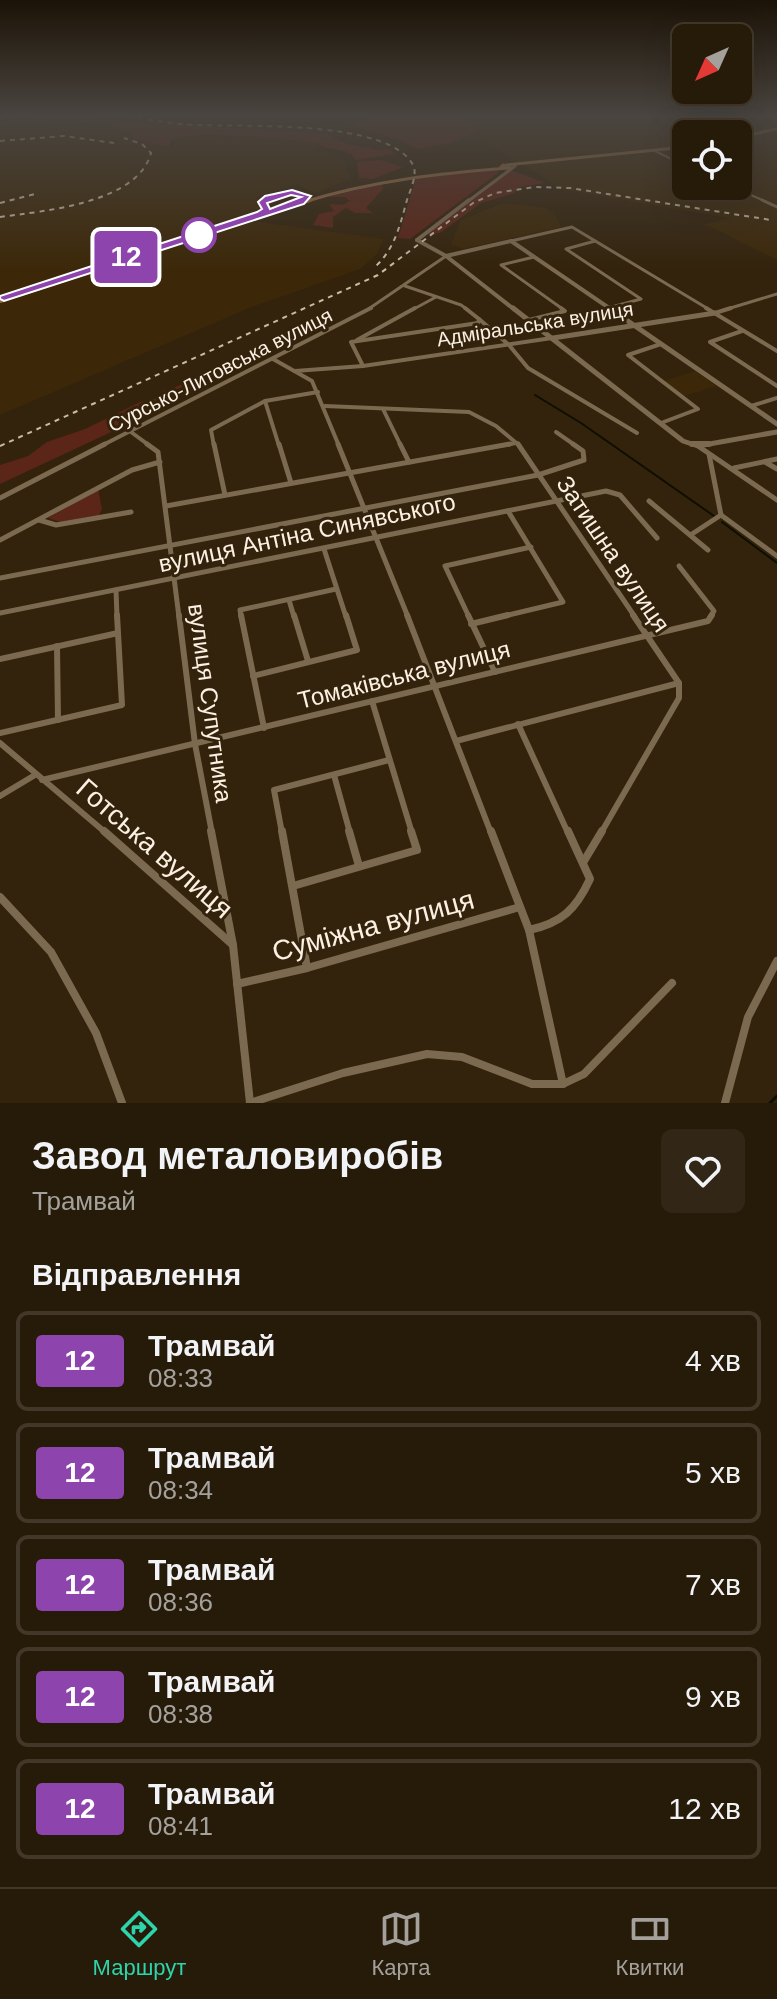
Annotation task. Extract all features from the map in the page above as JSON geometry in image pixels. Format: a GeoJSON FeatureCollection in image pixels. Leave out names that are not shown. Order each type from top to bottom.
{"type":"FeatureCollection","features":[{"type":"Feature","properties":{"kind":"main road"},"geometry":{"type":"LineString","coordinates":[[0,299],[355,188],[426,175],[500,167]]}},
{"type":"Feature","properties":{"kind":"street"},"geometry":{"type":"LineString","coordinates":[[417,240],[491,183],[505,167]]}},
{"type":"Feature","properties":{"kind":"street"},"geometry":{"type":"LineString","coordinates":[[417,240],[431,224],[505,167]]}},
{"type":"Feature","properties":{"kind":"street"},"geometry":{"type":"LineString","coordinates":[[752,196],[777,207]]}},
{"type":"Feature","properties":{"kind":"street"},"geometry":{"type":"LineString","coordinates":[[446,256],[572,227],[777,351]]}},
{"type":"Feature","properties":{"kind":"street"},"geometry":{"type":"LineString","coordinates":[[417,240],[446,256],[683,441],[698,446],[777,500]]}},
{"type":"Feature","properties":{"kind":"street"},"geometry":{"type":"LineString","coordinates":[[511,241],[777,424]]}},
{"type":"Feature","properties":{"kind":"street"},"geometry":{"type":"LineString","coordinates":[[595,241],[566,249],[641,299],[608,308]]}},
{"type":"Feature","properties":{"kind":"street","name":"Сурсько-Литовська вулиця"},"geometry":{"type":"LineString","coordinates":[[0,498],[381,303],[436,260],[446,256]]}},
{"type":"Feature","properties":{"kind":"street"},"geometry":{"type":"LineString","coordinates":[[529,320],[565,311],[501,265],[534,257]]}},
{"type":"Feature","properties":{"kind":"street"},"geometry":{"type":"LineString","coordinates":[[405,286],[461,305],[509,345],[528,368],[637,433]]}},
{"type":"Feature","properties":{"kind":"street","name":"Адміральська вулиця"},"geometry":{"type":"LineString","coordinates":[[295,371],[363,366],[635,326],[715,313],[777,294]]}},
{"type":"Feature","properties":{"kind":"street"},"geometry":{"type":"LineString","coordinates":[[357,341],[436,297]]}},
{"type":"Feature","properties":{"kind":"street"},"geometry":{"type":"LineString","coordinates":[[363,366],[351,342],[478,321]]}},
{"type":"Feature","properties":{"kind":"street"},"geometry":{"type":"LineString","coordinates":[[742,331],[710,344],[777,386]]}},
{"type":"Feature","properties":{"kind":"street"},"geometry":{"type":"LineString","coordinates":[[661,344],[628,355],[698,409],[661,423]]}},
{"type":"Feature","properties":{"kind":"street"},"geometry":{"type":"LineString","coordinates":[[273,359],[312,381],[325,406],[529,930],[563,1084],[584,1074],[672,983]]}},
{"type":"Feature","properties":{"kind":"street"},"geometry":{"type":"LineString","coordinates":[[225,495],[211,430],[265,401],[318,392]]}},
{"type":"Feature","properties":{"kind":"street"},"geometry":{"type":"LineString","coordinates":[[751,406],[777,398]]}},
{"type":"Feature","properties":{"kind":"street"},"geometry":{"type":"LineString","coordinates":[[265,401],[291,483]]}},
{"type":"Feature","properties":{"kind":"street","name":"Затишна вулиця"},"geometry":{"type":"LineString","coordinates":[[325,406],[469,412],[496,426],[517,442],[679,683]]}},
{"type":"Feature","properties":{"kind":"street"},"geometry":{"type":"LineString","coordinates":[[383,409],[409,462]]}},
{"type":"Feature","properties":{"kind":"street"},"geometry":{"type":"LineString","coordinates":[[0,540],[132,470],[160,462],[158,452],[131,432]]}},
{"type":"Feature","properties":{"kind":"street","name":"вулиця Антіна Синявського"},"geometry":{"type":"LineString","coordinates":[[0,578],[538,475],[584,460],[583,451],[556,432]]}},
{"type":"Feature","properties":{"kind":"street"},"geometry":{"type":"LineString","coordinates":[[698,446],[777,432]]}},
{"type":"Feature","properties":{"kind":"street"},"geometry":{"type":"LineString","coordinates":[[166,506],[517,442]]}},
{"type":"Feature","properties":{"kind":"street"},"geometry":{"type":"LineString","coordinates":[[709,454],[718,511],[777,556]]}},
{"type":"Feature","properties":{"kind":"street"},"geometry":{"type":"LineString","coordinates":[[733,468],[777,459]]}},
{"type":"Feature","properties":{"kind":"street"},"geometry":{"type":"LineString","coordinates":[[764,461],[777,469]]}},
{"type":"Feature","properties":{"kind":"street","name":"вулиця Супутника"},"geometry":{"type":"LineString","coordinates":[[160,462],[195,744],[233,945]]}},
{"type":"Feature","properties":{"kind":"street","name":"вулиця Антіна Синявського"},"geometry":{"type":"LineString","coordinates":[[0,613],[606,491],[620,495],[657,538]]}},
{"type":"Feature","properties":{"kind":"street"},"geometry":{"type":"LineString","coordinates":[[649,501],[708,550]]}},
{"type":"Feature","properties":{"kind":"street"},"geometry":{"type":"LineString","coordinates":[[471,624],[563,602],[508,511]]}},
{"type":"Feature","properties":{"kind":"street"},"geometry":{"type":"LineString","coordinates":[[38,520],[56,525],[131,512]]}},
{"type":"Feature","properties":{"kind":"street"},"geometry":{"type":"LineString","coordinates":[[692,534],[721,515]]}},
{"type":"Feature","properties":{"kind":"street"},"geometry":{"type":"LineString","coordinates":[[495,672],[445,566],[531,547]]}},
{"type":"Feature","properties":{"kind":"street"},"geometry":{"type":"LineString","coordinates":[[253,676],[357,650],[324,549]]}},
{"type":"Feature","properties":{"kind":"street","name":"Томаківська вулиця"},"geometry":{"type":"LineString","coordinates":[[0,796],[39,778],[264,728],[708,621],[714,611],[679,566]]}},
{"type":"Feature","properties":{"kind":"street"},"geometry":{"type":"LineString","coordinates":[[264,728],[240,610],[336,589]]}},
{"type":"Feature","properties":{"kind":"street"},"geometry":{"type":"LineString","coordinates":[[0,733],[122,705],[116,590]]}},
{"type":"Feature","properties":{"kind":"street"},"geometry":{"type":"LineString","coordinates":[[289,600],[308,661]]}},
{"type":"Feature","properties":{"kind":"street"},"geometry":{"type":"LineString","coordinates":[[0,659],[118,633]]}},
{"type":"Feature","properties":{"kind":"street"},"geometry":{"type":"LineString","coordinates":[[57,646],[58,720]]}},
{"type":"Feature","properties":{"kind":"street"},"geometry":{"type":"LineString","coordinates":[[456,741],[679,683],[679,698],[673,713],[584,861]]}},
{"type":"Feature","properties":{"kind":"street"},"geometry":{"type":"LineString","coordinates":[[293,886],[417,850],[372,701]]}},
{"type":"Feature","properties":{"kind":"street"},"geometry":{"type":"LineString","coordinates":[[518,724],[589,873],[588,884],[570,914],[555,926],[529,930]]}},
{"type":"Feature","properties":{"kind":"street","name":"Готська вулиця"},"geometry":{"type":"LineString","coordinates":[[0,743],[145,865],[233,945],[250,1103],[343,1073],[427,1054],[462,1057],[532,1084],[563,1084]]}},
{"type":"Feature","properties":{"kind":"street"},"geometry":{"type":"LineString","coordinates":[[307,968],[274,790],[389,760]]}},
{"type":"Feature","properties":{"kind":"street"},"geometry":{"type":"LineString","coordinates":[[334,775],[359,866]]}},
{"type":"Feature","properties":{"kind":"street"},"geometry":{"type":"LineString","coordinates":[[0,897],[51,952],[96,1033],[122,1103]]}},
{"type":"Feature","properties":{"kind":"street","name":"Суміжна вулиця"},"geometry":{"type":"LineString","coordinates":[[237,984],[307,968],[520,907]]}},
{"type":"Feature","properties":{"kind":"street"},"geometry":{"type":"LineString","coordinates":[[725,1103],[748,1017],[777,961]]}},
{"type":"Feature","properties":{"kind":"shaded area"},"geometry":{"type":"Polygon","coordinates":[[[0,167],[347,167],[351,179],[315,193],[297,184],[257,197],[265,209],[237,219],[383,239],[377,254],[360,269],[249,308],[0,415],[0,167]]]}},
{"type":"Feature","properties":{"kind":"shaded area"},"geometry":{"type":"Polygon","coordinates":[[[358,167],[402,167],[373,179],[359,178],[358,167]]]}},
{"type":"Feature","properties":{"kind":"shaded area"},"geometry":{"type":"Polygon","coordinates":[[[527,167],[672,167],[672,200],[752,200],[752,167],[777,167],[777,260],[705,224],[730,218],[565,190],[527,167]]]}},
{"type":"Feature","properties":{"kind":"shaded area"},"geometry":{"type":"Polygon","coordinates":[[[494,168],[499,172],[410,239],[398,238],[416,178],[494,168]]]}},
{"type":"Feature","properties":{"kind":"shaded area"},"geometry":{"type":"Polygon","coordinates":[[[511,170],[545,183],[516,188],[515,193],[481,203],[440,233],[427,234],[511,170]]]}},
{"type":"Feature","properties":{"kind":"shaded area"},"geometry":{"type":"Polygon","coordinates":[[[382,185],[383,189],[366,208],[373,213],[355,213],[346,208],[333,217],[333,228],[313,225],[319,214],[334,211],[329,204],[342,205],[350,201],[345,197],[327,197],[382,185]]]}},
{"type":"Feature","properties":{"kind":"shaded area"},"geometry":{"type":"Polygon","coordinates":[[[503,203],[547,208],[556,216],[561,227],[463,249],[451,244],[461,220],[503,203]]]}},
{"type":"Feature","properties":{"kind":"shaded area"},"geometry":{"type":"Polygon","coordinates":[[[228,364],[227,372],[205,387],[152,407],[137,420],[0,484],[0,465],[28,456],[47,442],[85,429],[140,402],[159,398],[163,391],[228,364]]]}},
{"type":"Feature","properties":{"kind":"shaded area"},"geometry":{"type":"Polygon","coordinates":[[[695,371],[716,386],[684,396],[664,381],[695,371]]]}},
{"type":"Feature","properties":{"kind":"shaded area"},"geometry":{"type":"Polygon","coordinates":[[[98,489],[102,509],[99,515],[60,522],[48,518],[98,489]]]}},
{"type":"Feature","properties":{"kind":"waterway"},"geometry":{"type":"LineString","coordinates":[[535,395],[581,423],[714,516]]}},
{"type":"Feature","properties":{"kind":"waterway"},"geometry":{"type":"LineString","coordinates":[[722,522],[777,563]]}},
{"type":"Feature","properties":{"kind":"waterway"},"geometry":{"type":"LineString","coordinates":[[770,1103],[777,1096]]}},
{"type":"Feature","properties":{"kind":"tram line"},"geometry":{"type":"LineString","coordinates":[[0,299],[301,202],[307,196],[290,192],[265,199],[263,205]]}},
{"type":"Feature","properties":{"kind":"tram line","name":"12"},"geometry":{"type":"LineString","coordinates":[[0,298],[260,214],[267,210],[262,202],[264,200],[283,193],[307,196],[301,202],[0,299]]}},
{"type":"Feature","properties":{"kind":"railway"},"geometry":{"type":"LineString","coordinates":[[0,217],[87,202],[128,183],[144,167]]}},
{"type":"Feature","properties":{"kind":"railway"},"geometry":{"type":"LineString","coordinates":[[376,266],[396,236],[414,178],[414,167]]}},
{"type":"Feature","properties":{"kind":"railway"},"geometry":{"type":"LineString","coordinates":[[752,185],[757,184]]}},
{"type":"Feature","properties":{"kind":"railway"},"geometry":{"type":"LineString","coordinates":[[0,446],[378,275],[473,203],[495,193],[534,187],[570,188],[771,220]]}},
{"type":"Feature","properties":{"kind":"railway"},"geometry":{"type":"LineString","coordinates":[[0,203],[35,194]]}}]}
